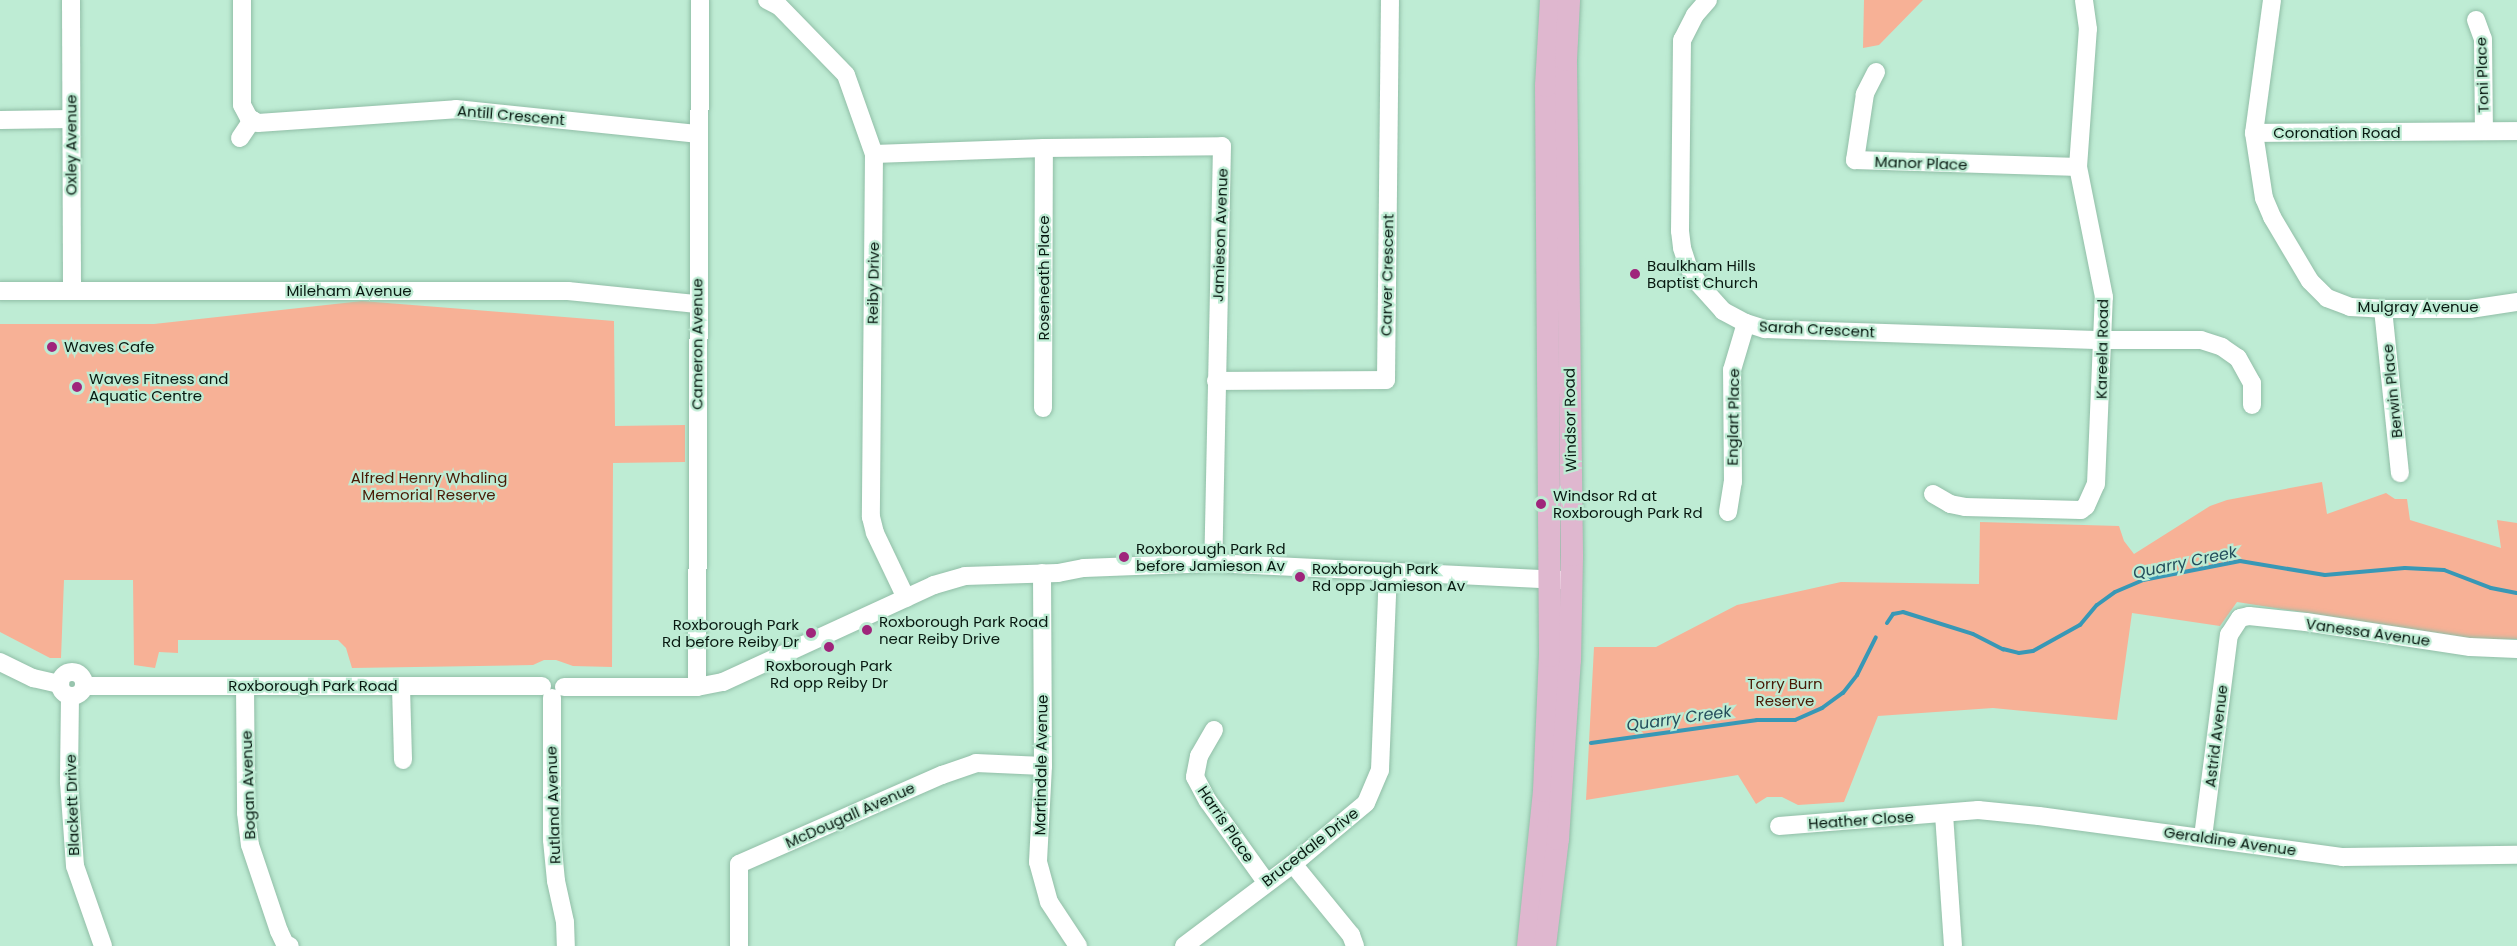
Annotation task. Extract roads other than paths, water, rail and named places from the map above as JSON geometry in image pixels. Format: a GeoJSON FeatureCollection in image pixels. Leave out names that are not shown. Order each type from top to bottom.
{"type":"FeatureCollection","features":[{"type":"Feature","properties":{"kind":"main road","name":"Windsor Road"},"geometry":{"type":"LineString","coordinates":[[1545,946],[1565,755],[1546,86],[1551,0]]}},
{"type":"Feature","properties":{"kind":"main road","name":"Windsor Road"},"geometry":{"type":"LineString","coordinates":[[1528,946],[1544,791],[1550,656],[1561,580],[1566,60],[1569,0]]}},
{"type":"Feature","properties":{"kind":"street","name":"Oxley Avenue"},"geometry":{"type":"LineString","coordinates":[[71,0],[72,291]]}},
{"type":"Feature","properties":{"kind":"street"},"geometry":{"type":"LineString","coordinates":[[240,138],[252,120],[242,105],[242,0]]}},
{"type":"Feature","properties":{"kind":"street","name":"Cameron Avenue"},"geometry":{"type":"LineString","coordinates":[[697,687],[700,0]]}},
{"type":"Feature","properties":{"kind":"street","name":"Carver Crescent"},"geometry":{"type":"LineString","coordinates":[[1216,381],[1386,380],[1390,0]]}},
{"type":"Feature","properties":{"kind":"street","name":"Sarah Crescent"},"geometry":{"type":"LineString","coordinates":[[1708,0],[1695,15],[1682,40],[1682,248],[1688,266],[1710,298],[1724,311],[1746,323],[1766,329],[2103,340],[2201,340],[2222,347],[2245,367],[2252,383],[2252,405]]}},
{"type":"Feature","properties":{"kind":"street","name":"Kareela Road"},"geometry":{"type":"LineString","coordinates":[[1933,494],[1950,504],[1965,507],[2081,510],[2089,500],[2096,484],[2104,297],[2078,167],[2088,29],[2084,0]]}},
{"type":"Feature","properties":{"kind":"street","name":"Coronation Road"},"geometry":{"type":"LineString","coordinates":[[2272,0],[2254,133],[2517,131]]}},
{"type":"Feature","properties":{"kind":"street","name":"Reiby Drive"},"geometry":{"type":"LineString","coordinates":[[777,2],[846,75],[874,154],[871,517],[875,533],[906,598]]}},
{"type":"Feature","properties":{"kind":"street","name":"Toni Place"},"geometry":{"type":"LineString","coordinates":[[2476,20],[2483,39],[2484,131]]}},
{"type":"Feature","properties":{"kind":"street","name":"Manor Place"},"geometry":{"type":"LineString","coordinates":[[1876,72],[1865,94],[1855,160],[2078,167]]}},
{"type":"Feature","properties":{"kind":"street","name":"Antill Crescent"},"geometry":{"type":"LineString","coordinates":[[252,120],[264,123],[456,109],[698,134]]}},
{"type":"Feature","properties":{"kind":"street"},"geometry":{"type":"LineString","coordinates":[[0,120],[70,119]]}},
{"type":"Feature","properties":{"kind":"street","name":"Mulgray Avenue"},"geometry":{"type":"LineString","coordinates":[[2254,133],[2264,198],[2272,217],[2310,281],[2327,298],[2338,304],[2383,309],[2470,309],[2517,302]]}},
{"type":"Feature","properties":{"kind":"street","name":"Jamieson Avenue"},"geometry":{"type":"LineString","coordinates":[[874,154],[1044,148],[1222,146],[1213,563]]}},
{"type":"Feature","properties":{"kind":"street","name":"Roseneath Place"},"geometry":{"type":"LineString","coordinates":[[1043,408],[1044,148]]}},
{"type":"Feature","properties":{"kind":"street","name":"Mileham Avenue"},"geometry":{"type":"LineString","coordinates":[[0,291],[568,291],[697,304]]}},
{"type":"Feature","properties":{"kind":"street","name":"Berwin Place"},"geometry":{"type":"LineString","coordinates":[[2383,309],[2400,474]]}},
{"type":"Feature","properties":{"kind":"street","name":"Englart Place"},"geometry":{"type":"LineString","coordinates":[[1728,512],[1733,482],[1732,370],[1746,323]]}},
{"type":"Feature","properties":{"kind":"street","name":"Roxborough Park Road"},"geometry":{"type":"LineString","coordinates":[[0,662],[33,678],[72,689],[244,686],[553,691],[697,687],[737,677],[951,579],[1084,568],[1213,563],[1317,567],[1388,573],[1415,571],[1561,580]]}},
{"type":"Feature","properties":{"kind":"street","name":"Martindale Avenue"},"geometry":{"type":"LineString","coordinates":[[1042,573],[1043,766],[1038,862],[1049,902],[1078,946]]}},
{"type":"Feature","properties":{"kind":"street","name":"Brucedale Drive"},"geometry":{"type":"LineString","coordinates":[[1184,946],[1266,882],[1293,864],[1366,803],[1376,784],[1382,735],[1388,573]]}},
{"type":"Feature","properties":{"kind":"street","name":"Vanessa Avenue"},"geometry":{"type":"LineString","coordinates":[[2229,635],[2240,618],[2249,616],[2470,646],[2517,649]]}},
{"type":"Feature","properties":{"kind":"street","name":"Astrid Avenue"},"geometry":{"type":"LineString","coordinates":[[2203,837],[2229,635]]}},
{"type":"Feature","properties":{"kind":"street","name":"Bogan Avenue"},"geometry":{"type":"LineString","coordinates":[[244,686],[246,813],[250,845],[279,931],[285,944],[290,946]]}},
{"type":"Feature","properties":{"kind":"street"},"geometry":{"type":"LineString","coordinates":[[401,687],[403,760]]}},
{"type":"Feature","properties":{"kind":"street","name":"Blackett Drive"},"geometry":{"type":"LineString","coordinates":[[72,689],[69,782],[75,866],[103,946]]}},
{"type":"Feature","properties":{"kind":"street","name":"Rutland Avenue"},"geometry":{"type":"LineString","coordinates":[[553,691],[552,840],[556,881],[565,922],[566,946]]}},
{"type":"Feature","properties":{"kind":"street","name":"Harris Place"},"geometry":{"type":"LineString","coordinates":[[1214,730],[1198,756],[1195,777],[1208,801],[1266,882]]}},
{"type":"Feature","properties":{"kind":"street","name":"McDougall Avenue"},"geometry":{"type":"LineString","coordinates":[[739,946],[739,864],[942,775],[976,763],[1043,766]]}},
{"type":"Feature","properties":{"kind":"street","name":"Geraldine Avenue"},"geometry":{"type":"LineString","coordinates":[[1944,814],[1978,810],[2203,837],[2343,857],[2517,855]]}},
{"type":"Feature","properties":{"kind":"street"},"geometry":{"type":"LineString","coordinates":[[1944,814],[1953,946]]}},
{"type":"Feature","properties":{"kind":"street","name":"Heather Close"},"geometry":{"type":"LineString","coordinates":[[1779,826],[1944,814]]}},
{"type":"Feature","properties":{"kind":"street"},"geometry":{"type":"LineString","coordinates":[[1293,864],[1351,935],[1355,946]]}},
{"type":"Feature","properties":{"kind":"waterway","name":"Quarry Creek"},"geometry":{"type":"LineString","coordinates":[[1887,623],[1893,614],[1903,612],[1973,634],[2003,649],[2019,653],[2033,651],[2080,625],[2097,605],[2115,592],[2143,580],[2240,561],[2325,575],[2405,568],[2444,570],[2491,588],[2517,593]]}},
{"type":"Feature","properties":{"kind":"waterway","name":"Quarry Creek"},"geometry":{"type":"LineString","coordinates":[[1591,743],[1757,720],[1795,720],[1822,708],[1843,693],[1857,675],[1876,637]]}},
{"type":"Feature","properties":{"kind":"place","name":"Baulkham Hills Baptist Church"},"geometry":{"type":"Point","coordinates":[1635,274]}},
{"type":"Feature","properties":{"kind":"place","name":"Waves Cafe"},"geometry":{"type":"Point","coordinates":[52,347]}},
{"type":"Feature","properties":{"kind":"place","name":"Waves Fitness and Aquatic Centre"},"geometry":{"type":"Point","coordinates":[77,387]}},
{"type":"Feature","properties":{"kind":"place","name":"Windsor Rd at Roxborough Park Rd"},"geometry":{"type":"Point","coordinates":[1541,504]}},
{"type":"Feature","properties":{"kind":"place","name":"Roxborough Park Rd before Jamieson Av"},"geometry":{"type":"Point","coordinates":[1124,557]}},
{"type":"Feature","properties":{"kind":"place","name":"Roxborough Park Rd opp Jamieson Av"},"geometry":{"type":"Point","coordinates":[1300,577]}},
{"type":"Feature","properties":{"kind":"place","name":"Roxborough Park Road near Reiby Drive"},"geometry":{"type":"Point","coordinates":[867,630]}},
{"type":"Feature","properties":{"kind":"place","name":"Roxborough Park Rd before Reiby Dr"},"geometry":{"type":"Point","coordinates":[811,633]}},
{"type":"Feature","properties":{"kind":"place","name":"Roxborough Park Rd opp Reiby Dr"},"geometry":{"type":"Point","coordinates":[829,647]}},
{"type":"Feature","properties":{"kind":"park label","name":"Alfred Henry Whaling Memorial Reserve"},"geometry":{"type":"Point","coordinates":[429,486]}},
{"type":"Feature","properties":{"kind":"park label","name":"Torry Burn Reserve"},"geometry":{"type":"Point","coordinates":[1785,692]}}]}
